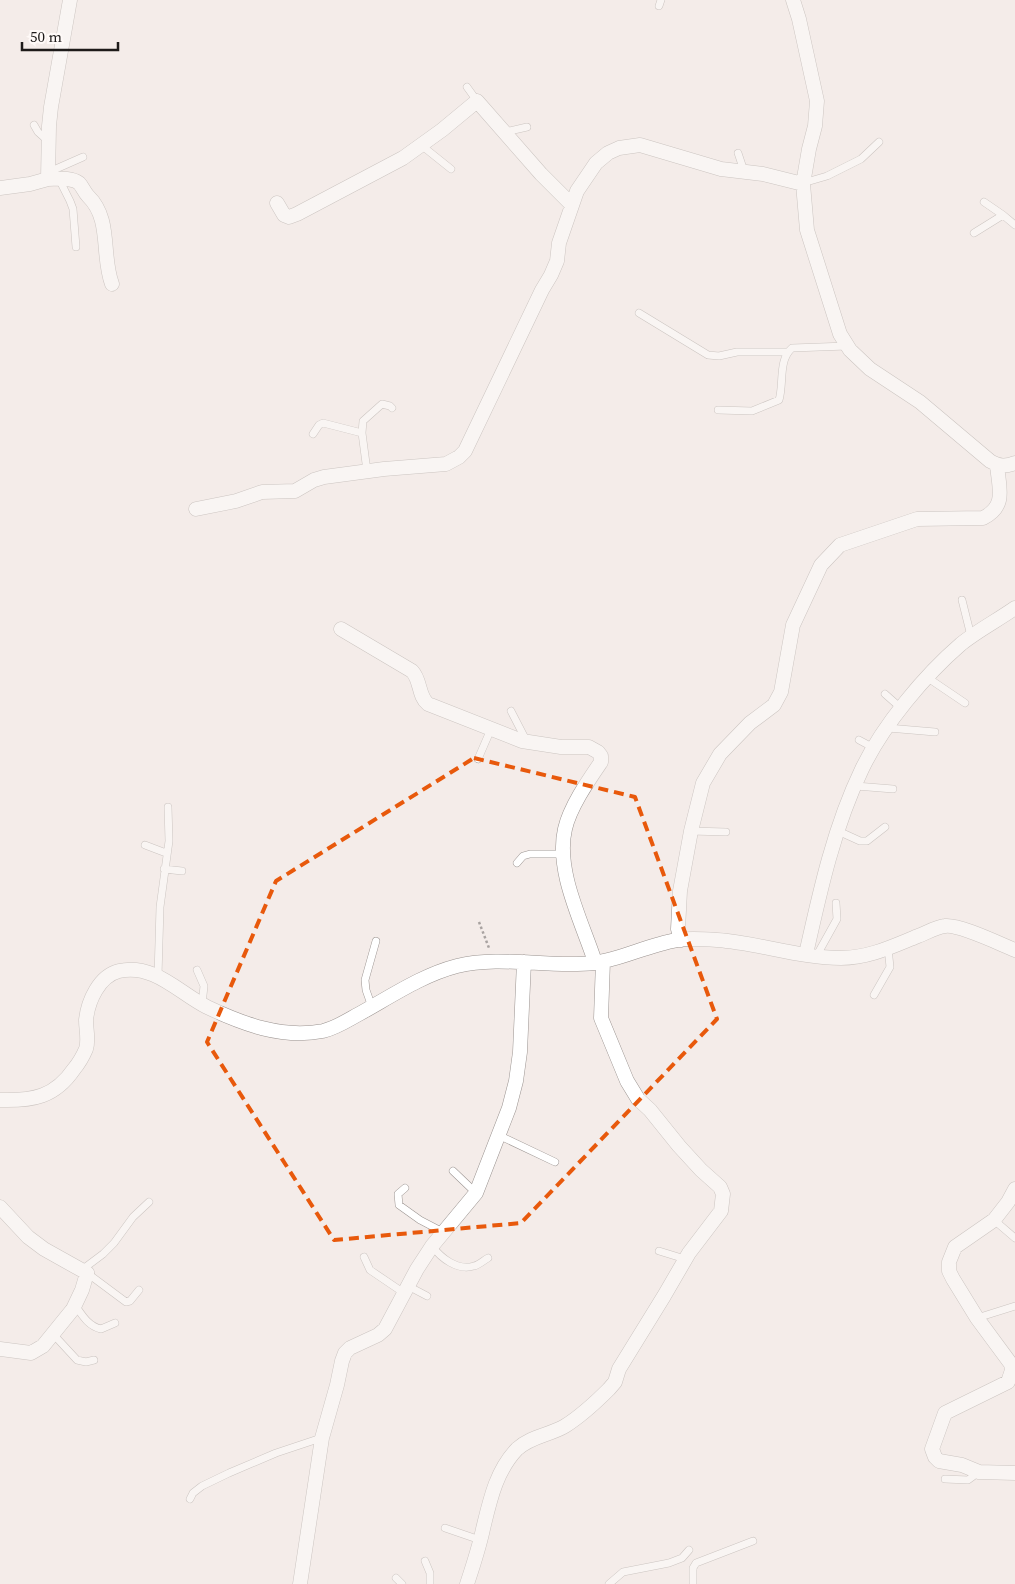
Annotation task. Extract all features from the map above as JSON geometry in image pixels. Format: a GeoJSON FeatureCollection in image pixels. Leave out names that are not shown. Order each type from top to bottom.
{"type":"FeatureCollection","features":[{"type":"Feature","properties":{"kind":"street"},"geometry":{"type":"LineString","coordinates":[[52,177],[49,143],[51,107],[70,0]]}},
{"type":"Feature","properties":{"kind":"street"},"geometry":{"type":"LineString","coordinates":[[793,0],[817,101],[815,126],[803,184],[807,230],[840,334],[848,346],[870,369],[920,402],[990,461],[1004,466],[1015,463]]}},
{"type":"Feature","properties":{"kind":"street"},"geometry":{"type":"LineString","coordinates":[[277,202],[284,215],[289,217],[297,214],[403,158],[477,101],[541,174],[572,205]]}},
{"type":"Feature","properties":{"kind":"street"},"geometry":{"type":"LineString","coordinates":[[196,510],[236,501],[262,492],[295,490],[324,477],[446,464],[459,457],[465,451],[542,290],[551,275],[557,261],[559,243],[578,191],[596,163],[608,153],[619,148],[640,145],[721,169],[763,174],[803,184]]}},
{"type":"Feature","properties":{"kind":"street"},"geometry":{"type":"LineString","coordinates":[[0,188],[30,184],[52,177],[71,179],[79,183],[86,194],[95,202],[102,218],[112,284]]}},
{"type":"Feature","properties":{"kind":"street"},"geometry":{"type":"LineString","coordinates":[[681,940],[678,929],[679,899],[690,832],[703,783],[720,754],[750,724],[774,705],[782,692],[793,625],[822,565],[840,545],[917,519],[983,518],[991,514],[998,507],[1000,500],[998,465]]}},
{"type":"Feature","properties":{"kind":"street"},"geometry":{"type":"LineString","coordinates":[[812,954],[820,890],[838,831],[862,770],[874,748],[902,709],[928,678],[960,645],[1015,608]]}},
{"type":"Feature","properties":{"kind":"street"},"geometry":{"type":"LineString","coordinates":[[341,629],[412,671],[417,678],[423,698],[428,704],[527,742],[561,747],[589,747],[595,749],[601,756],[600,762],[582,791],[568,820],[564,835],[563,854],[570,896],[599,962],[601,1018],[627,1081],[638,1099],[650,1110],[701,1170],[713,1179],[723,1194],[721,1211],[685,1259],[626,1357],[610,1389],[564,1426],[541,1434],[518,1448],[507,1463],[491,1495],[467,1584]]}},
{"type":"Feature","properties":{"kind":"street"},"geometry":{"type":"LineString","coordinates":[[7,1101],[35,1098],[56,1090],[66,1082],[86,1048],[90,1001],[100,985],[111,974],[121,971],[134,970],[158,976],[202,1004],[250,1025],[280,1033],[323,1031],[338,1026],[422,979],[447,969],[475,963],[599,962],[681,940],[736,942],[839,958],[853,957],[867,955],[888,948],[945,926],[962,929],[1015,950]]}},
{"type":"Feature","properties":{"kind":"street"},"geometry":{"type":"LineString","coordinates":[[300,1584],[322,1438],[345,1353],[350,1348],[378,1335],[385,1329],[432,1246],[476,1193],[509,1108],[516,1081],[522,1022],[524,962]]}},
{"type":"Feature","properties":{"kind":"street"},"geometry":{"type":"LineString","coordinates":[[1015,1189],[994,1220],[955,1247],[949,1262],[949,1271],[953,1279],[977,1318],[1013,1367],[1008,1382],[945,1413],[932,1449],[938,1461],[962,1465],[979,1472],[1015,1473]]}},
{"type":"Feature","properties":{"kind":"street"},"geometry":{"type":"LineString","coordinates":[[0,1207],[28,1237],[44,1249],[85,1271],[82,1290],[75,1304],[43,1346],[31,1353],[0,1349]]}},
{"type":"Feature","properties":{"kind":"lane"},"geometry":{"type":"LineString","coordinates":[[467,87],[477,101]]}},
{"type":"Feature","properties":{"kind":"lane"},"geometry":{"type":"LineString","coordinates":[[34,124],[38,132],[49,143]]}},
{"type":"Feature","properties":{"kind":"lane"},"geometry":{"type":"LineString","coordinates":[[505,132],[527,128]]}},
{"type":"Feature","properties":{"kind":"lane"},"geometry":{"type":"LineString","coordinates":[[803,184],[827,176],[853,162],[879,142]]}},
{"type":"Feature","properties":{"kind":"lane"},"geometry":{"type":"LineString","coordinates":[[421,145],[452,169]]}},
{"type":"Feature","properties":{"kind":"lane"},"geometry":{"type":"LineString","coordinates":[[738,153],[744,172]]}},
{"type":"Feature","properties":{"kind":"lane"},"geometry":{"type":"LineString","coordinates":[[76,246],[73,209],[70,201],[52,177],[83,157]]}},
{"type":"Feature","properties":{"kind":"lane"},"geometry":{"type":"LineString","coordinates":[[984,202],[1015,225]]}},
{"type":"Feature","properties":{"kind":"lane"},"geometry":{"type":"LineString","coordinates":[[974,233],[1004,215]]}},
{"type":"Feature","properties":{"kind":"lane"},"geometry":{"type":"LineString","coordinates":[[639,313],[708,355],[719,356],[737,352],[787,352],[799,346],[848,346]]}},
{"type":"Feature","properties":{"kind":"lane"},"geometry":{"type":"LineString","coordinates":[[718,410],[752,411],[778,400],[787,352]]}},
{"type":"Feature","properties":{"kind":"lane"},"geometry":{"type":"LineString","coordinates":[[367,471],[362,433],[364,421],[382,404],[392,408]]}},
{"type":"Feature","properties":{"kind":"lane"},"geometry":{"type":"LineString","coordinates":[[313,434],[319,425],[324,422],[362,433]]}},
{"type":"Feature","properties":{"kind":"lane"},"geometry":{"type":"LineString","coordinates":[[962,600],[972,637]]}},
{"type":"Feature","properties":{"kind":"lane"},"geometry":{"type":"LineString","coordinates":[[928,678],[965,703]]}},
{"type":"Feature","properties":{"kind":"lane"},"geometry":{"type":"LineString","coordinates":[[885,694],[902,709]]}},
{"type":"Feature","properties":{"kind":"lane"},"geometry":{"type":"LineString","coordinates":[[511,711],[527,742]]}},
{"type":"Feature","properties":{"kind":"lane"},"geometry":{"type":"LineString","coordinates":[[478,759],[492,728]]}},
{"type":"Feature","properties":{"kind":"lane"},"geometry":{"type":"LineString","coordinates":[[888,728],[935,732]]}},
{"type":"Feature","properties":{"kind":"lane"},"geometry":{"type":"LineString","coordinates":[[859,740],[874,748]]}},
{"type":"Feature","properties":{"kind":"lane"},"geometry":{"type":"LineString","coordinates":[[856,786],[893,788]]}},
{"type":"Feature","properties":{"kind":"lane"},"geometry":{"type":"LineString","coordinates":[[158,976],[160,907],[169,824],[168,808]]}},
{"type":"Feature","properties":{"kind":"lane"},"geometry":{"type":"LineString","coordinates":[[838,831],[863,842],[868,842],[885,827]]}},
{"type":"Feature","properties":{"kind":"lane"},"geometry":{"type":"LineString","coordinates":[[690,832],[726,832]]}},
{"type":"Feature","properties":{"kind":"lane"},"geometry":{"type":"LineString","coordinates":[[145,845],[166,853]]}},
{"type":"Feature","properties":{"kind":"lane"},"geometry":{"type":"LineString","coordinates":[[517,863],[523,856],[530,854],[563,854]]}},
{"type":"Feature","properties":{"kind":"lane"},"geometry":{"type":"LineString","coordinates":[[164,869],[182,871]]}},
{"type":"Feature","properties":{"kind":"lane"},"geometry":{"type":"LineString","coordinates":[[812,954],[837,919],[836,903]]}},
{"type":"Feature","properties":{"kind":"lane"},"geometry":{"type":"LineString","coordinates":[[372,1007],[366,990],[365,980],[376,941]]}},
{"type":"Feature","properties":{"kind":"lane"},"geometry":{"type":"LineString","coordinates":[[874,995],[890,967],[888,948]]}},
{"type":"Feature","properties":{"kind":"lane"},"geometry":{"type":"LineString","coordinates":[[197,970],[204,986],[202,1004]]}},
{"type":"Feature","properties":{"kind":"lane"},"geometry":{"type":"LineString","coordinates":[[498,1135],[555,1162]]}},
{"type":"Feature","properties":{"kind":"lane"},"geometry":{"type":"LineString","coordinates":[[453,1171],[476,1193]]}},
{"type":"Feature","properties":{"kind":"lane"},"geometry":{"type":"LineString","coordinates":[[405,1188],[397,1197],[400,1205],[420,1220],[443,1232]]}},
{"type":"Feature","properties":{"kind":"lane"},"geometry":{"type":"LineString","coordinates":[[139,1290],[130,1301],[126,1302],[85,1271],[108,1249],[133,1218],[149,1202]]}},
{"type":"Feature","properties":{"kind":"lane"},"geometry":{"type":"LineString","coordinates":[[994,1220],[1015,1238]]}},
{"type":"Feature","properties":{"kind":"lane"},"geometry":{"type":"LineString","coordinates":[[432,1246],[440,1256],[453,1264],[474,1266],[488,1258]]}},
{"type":"Feature","properties":{"kind":"lane"},"geometry":{"type":"LineString","coordinates":[[660,1251],[685,1259]]}},
{"type":"Feature","properties":{"kind":"lane"},"geometry":{"type":"LineString","coordinates":[[364,1257],[370,1270],[406,1290],[427,1296]]}},
{"type":"Feature","properties":{"kind":"lane"},"geometry":{"type":"LineString","coordinates":[[75,1304],[85,1320],[95,1328],[101,1329],[115,1323]]}},
{"type":"Feature","properties":{"kind":"lane"},"geometry":{"type":"LineString","coordinates":[[977,1318],[1015,1306]]}},
{"type":"Feature","properties":{"kind":"lane"},"geometry":{"type":"LineString","coordinates":[[53,1334],[77,1360],[86,1362],[94,1360]]}},
{"type":"Feature","properties":{"kind":"lane"},"geometry":{"type":"LineString","coordinates":[[190,1499],[193,1493],[202,1486],[229,1473],[276,1453],[322,1438]]}},
{"type":"Feature","properties":{"kind":"lane"},"geometry":{"type":"LineString","coordinates":[[944,1479],[968,1480],[979,1472]]}},
{"type":"Feature","properties":{"kind":"lane"},"geometry":{"type":"LineString","coordinates":[[445,1528],[480,1540]]}},
{"type":"Feature","properties":{"kind":"lane"},"geometry":{"type":"LineString","coordinates":[[692,1584],[693,1568],[696,1564],[753,1541]]}},
{"type":"Feature","properties":{"kind":"lane"},"geometry":{"type":"LineString","coordinates":[[609,1584],[623,1572],[669,1564],[682,1558],[688,1550]]}},
{"type":"Feature","properties":{"kind":"lane"},"geometry":{"type":"LineString","coordinates":[[425,1561],[430,1574],[430,1584]]}},
{"type":"Feature","properties":{"kind":"lane"},"geometry":{"type":"LineString","coordinates":[[396,1578],[402,1584]]}},
{"type":"Feature","properties":{"kind":"path"},"geometry":{"type":"LineString","coordinates":[[479,922],[494,962]]}},
{"type":"Feature","properties":{"kind":"highlighted area"},"geometry":{"type":"Polygon","coordinates":[[[474,758],[635,797],[717,1019],[521,1223],[334,1240],[207,1042],[276,881],[474,758]]]}}]}
